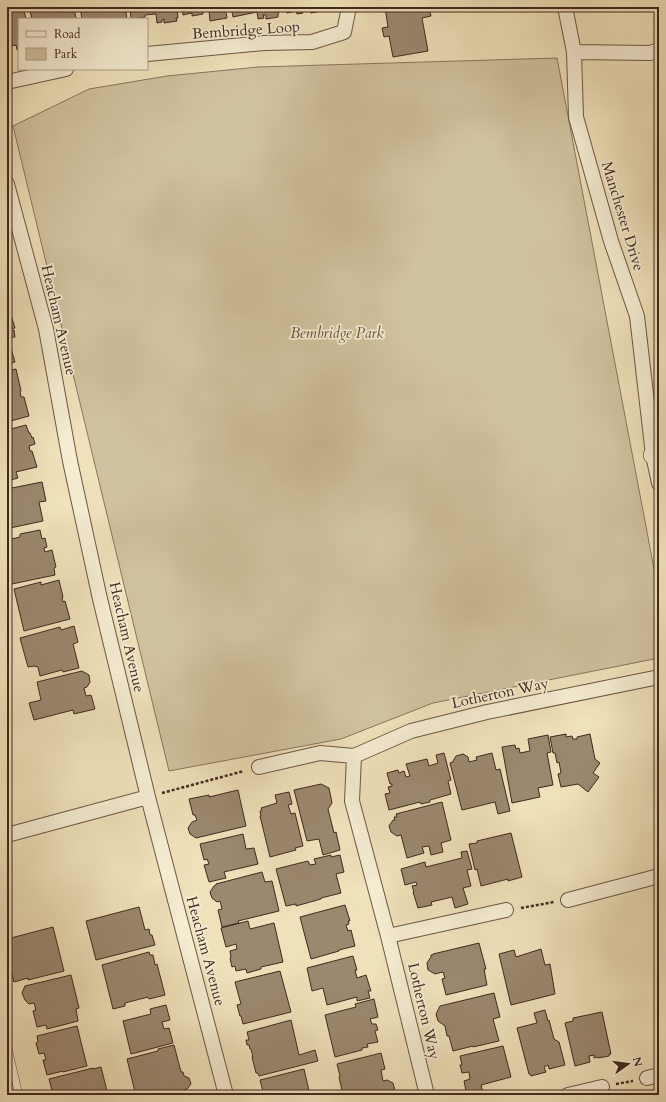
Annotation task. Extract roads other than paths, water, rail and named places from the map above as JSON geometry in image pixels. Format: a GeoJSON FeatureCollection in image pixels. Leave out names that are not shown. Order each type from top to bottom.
{"type":"FeatureCollection","features":[{"type":"Feature","properties":{"kind":"street","name":"Bembridge Loop"},"geometry":{"type":"LineString","coordinates":[[148,54],[264,43],[312,42],[344,32],[349,7]]}},
{"type":"Feature","properties":{"kind":"street","name":"Manchester Drive"},"geometry":{"type":"LineString","coordinates":[[565,7],[574,52],[576,117],[611,241],[638,316],[659,483]]}},
{"type":"Feature","properties":{"kind":"street"},"geometry":{"type":"LineString","coordinates":[[574,52],[650,53],[659,50]]}},
{"type":"Feature","properties":{"kind":"street"},"geometry":{"type":"LineString","coordinates":[[7,82],[61,70]]}},
{"type":"Feature","properties":{"kind":"street","name":"Heacham Avenue"},"geometry":{"type":"LineString","coordinates":[[7,184],[46,329],[70,462],[100,599],[148,797],[226,1095]]}},
{"type":"Feature","properties":{"kind":"street","name":"Lotherton Way"},"geometry":{"type":"LineString","coordinates":[[427,1095],[388,936],[352,801],[354,756],[411,731],[487,712],[659,677]]}},
{"type":"Feature","properties":{"kind":"street"},"geometry":{"type":"LineString","coordinates":[[259,767],[320,752],[354,756]]}},
{"type":"Feature","properties":{"kind":"street"},"geometry":{"type":"LineString","coordinates":[[7,835],[148,797]]}},
{"type":"Feature","properties":{"kind":"street"},"geometry":{"type":"LineString","coordinates":[[568,900],[659,876]]}},
{"type":"Feature","properties":{"kind":"street"},"geometry":{"type":"LineString","coordinates":[[388,936],[506,910]]}},
{"type":"Feature","properties":{"kind":"street"},"geometry":{"type":"LineString","coordinates":[[568,1095],[602,1087]]}},
{"type":"Feature","properties":{"kind":"lane"},"geometry":{"type":"LineString","coordinates":[[7,1044],[20,1095]]}},
{"type":"Feature","properties":{"kind":"park label","name":"Bembridge Park"},"geometry":{"type":"Point","coordinates":[337,333]}}]}
